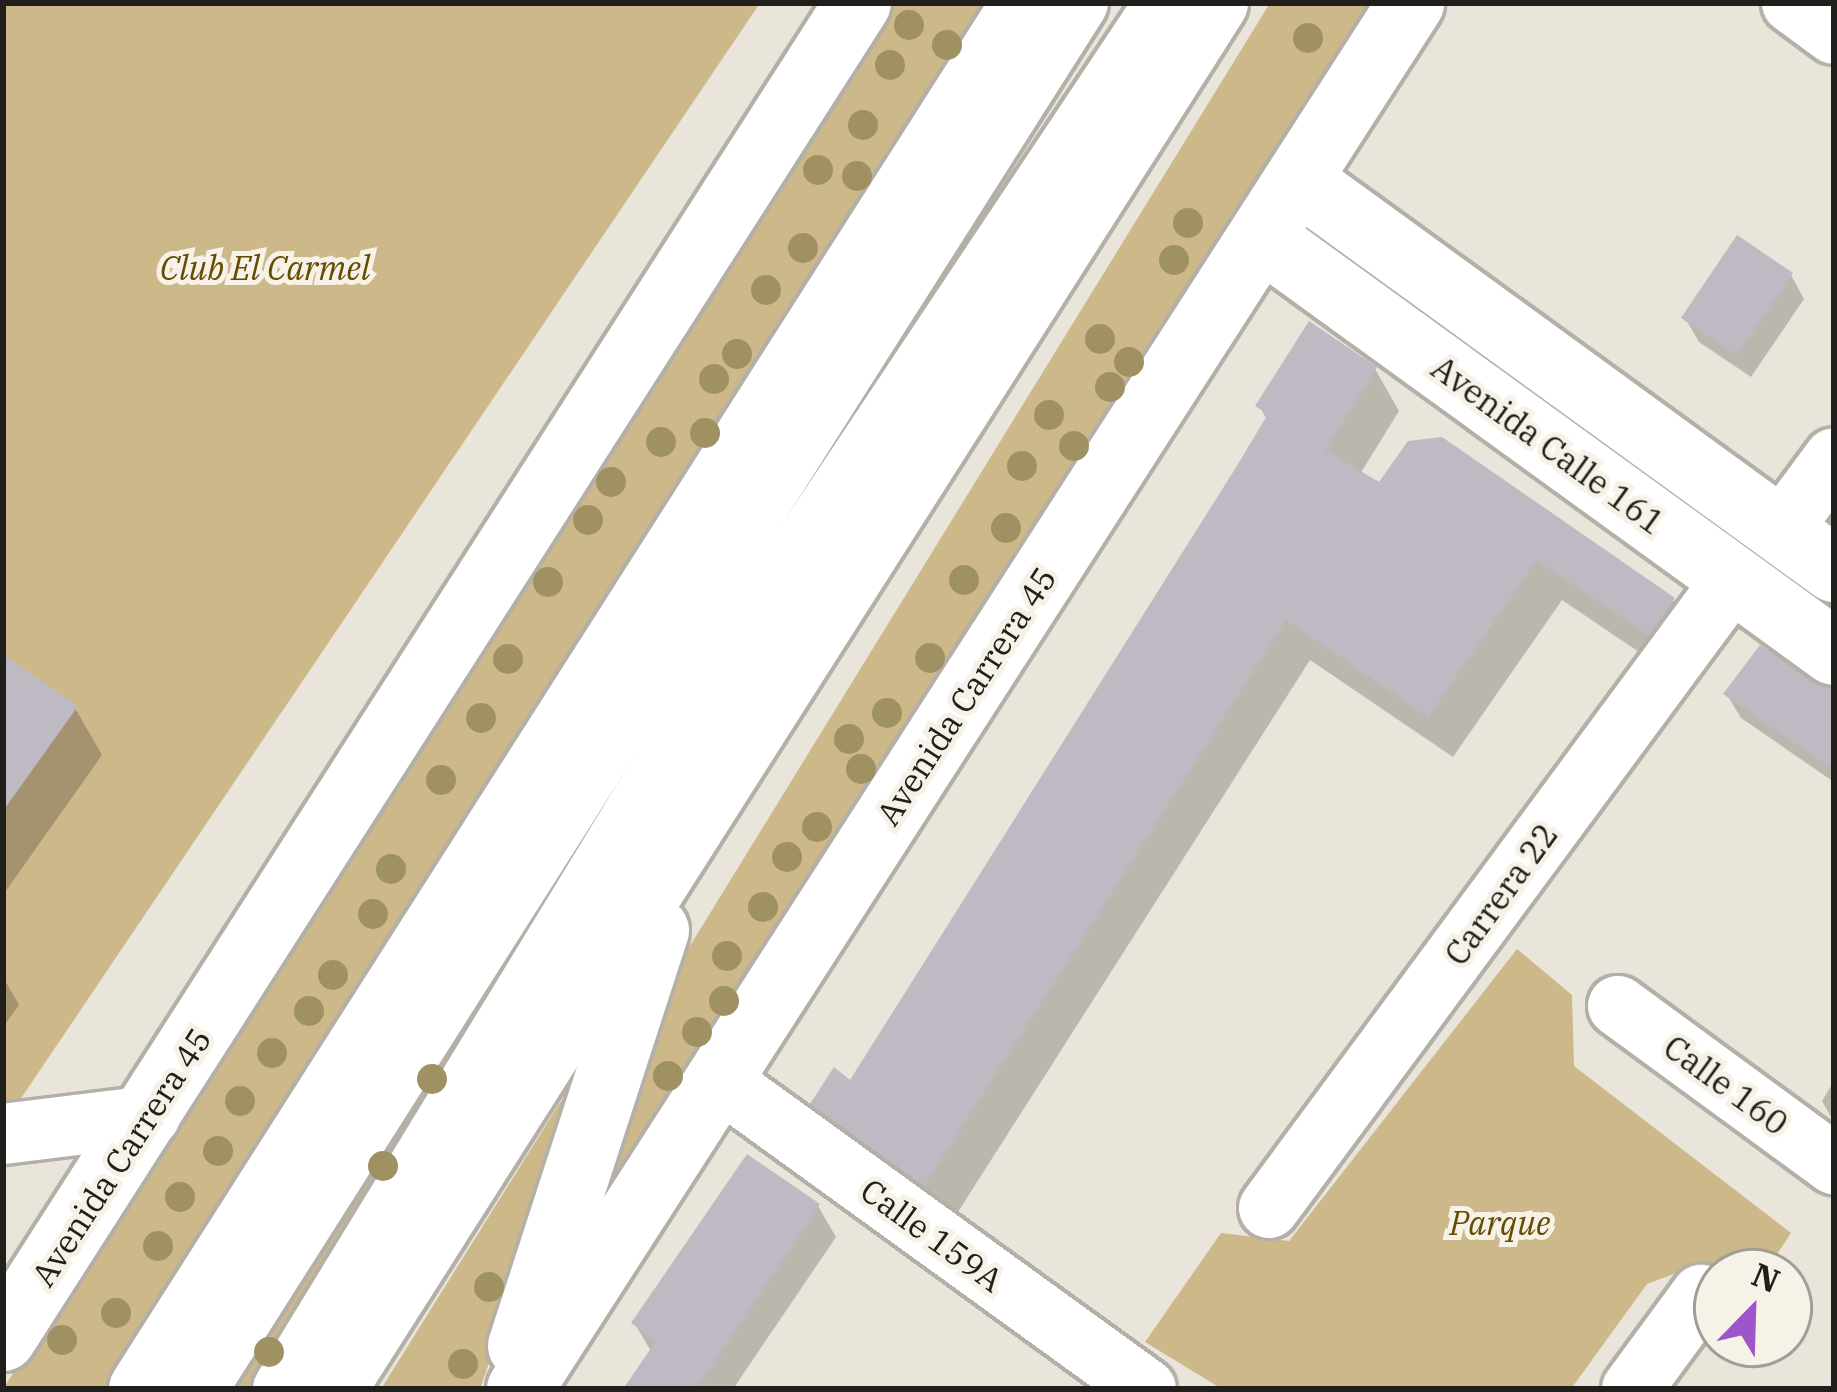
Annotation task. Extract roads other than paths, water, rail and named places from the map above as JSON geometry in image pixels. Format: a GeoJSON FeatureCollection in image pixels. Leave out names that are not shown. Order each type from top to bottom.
{"type":"FeatureCollection","features":[{"type":"Feature","properties":{"kind":"main road","name":"Avenida Carrera 45"},"geometry":{"type":"LineString","coordinates":[[3,1338],[150,1116],[858,3]]}},
{"type":"Feature","properties":{"kind":"main road"},"geometry":{"type":"LineString","coordinates":[[142,1389],[1025,3]]}},
{"type":"Feature","properties":{"kind":"main road"},"geometry":{"type":"LineString","coordinates":[[333,1389],[1216,3]]}},
{"type":"Feature","properties":{"kind":"main road","name":"Avenida Carrera 45"},"geometry":{"type":"LineString","coordinates":[[520,1389],[1412,3]]}},
{"type":"Feature","properties":{"kind":"main road","name":"Avenida Calle 161"},"geometry":{"type":"LineString","coordinates":[[1298,180],[1834,569]]}},
{"type":"Feature","properties":{"kind":"main road","name":"Avenida Calle 161"},"geometry":{"type":"LineString","coordinates":[[1262,237],[1834,652]]}},
{"type":"Feature","properties":{"kind":"main road"},"geometry":{"type":"LineString","coordinates":[[506,1389],[699,811]]}},
{"type":"Feature","properties":{"kind":"street"},"geometry":{"type":"LineString","coordinates":[[197,1389],[1078,3]]}},
{"type":"Feature","properties":{"kind":"street"},"geometry":{"type":"LineString","coordinates":[[283,1389],[734,650],[1165,3]]}},
{"type":"Feature","properties":{"kind":"street"},"geometry":{"type":"LineString","coordinates":[[1792,3],[1834,34]]}},
{"type":"Feature","properties":{"kind":"street"},"geometry":{"type":"LineString","coordinates":[[1781,530],[1834,458]]}},
{"type":"Feature","properties":{"kind":"street","name":"Carrera 22"},"geometry":{"type":"LineString","coordinates":[[1269,1208],[1733,579]]}},
{"type":"Feature","properties":{"kind":"street","name":"Calle 160"},"geometry":{"type":"LineString","coordinates":[[1618,1006],[1834,1164]]}},
{"type":"Feature","properties":{"kind":"street","name":"Calle 159A"},"geometry":{"type":"LineString","coordinates":[[719,1080],[1146,1389]]}},
{"type":"Feature","properties":{"kind":"street"},"geometry":{"type":"LineString","coordinates":[[3,1134],[150,1116]]}},
{"type":"Feature","properties":{"kind":"street"},"geometry":{"type":"LineString","coordinates":[[1631,1389],[1693,1306]]}},
{"type":"Feature","properties":{"kind":"park label","name":"Club El Carmel"},"geometry":{"type":"Point","coordinates":[265,268]}},
{"type":"Feature","properties":{"kind":"park label","name":"Parque"},"geometry":{"type":"Point","coordinates":[1500,1223]}}]}
